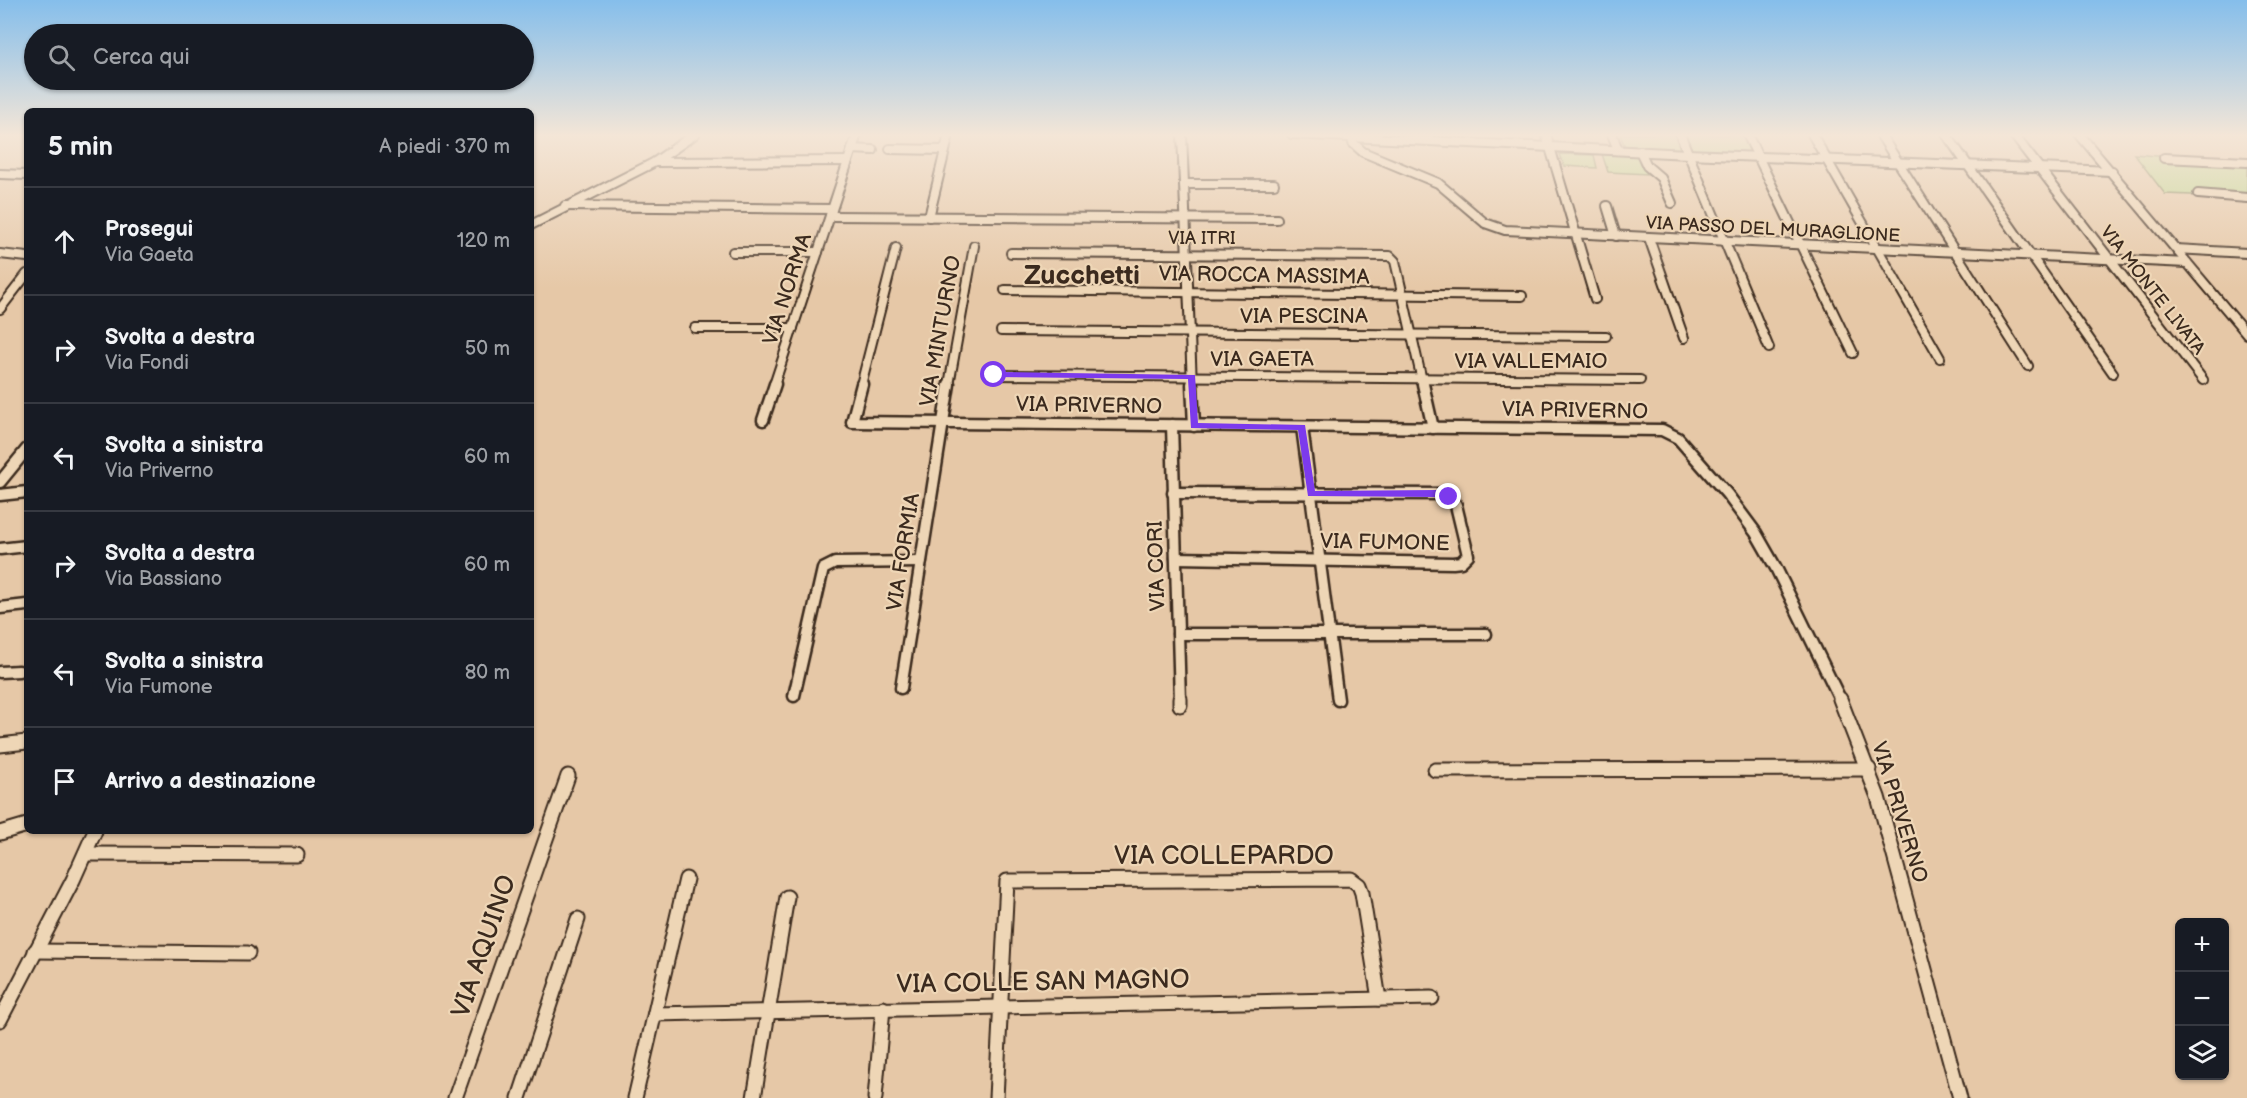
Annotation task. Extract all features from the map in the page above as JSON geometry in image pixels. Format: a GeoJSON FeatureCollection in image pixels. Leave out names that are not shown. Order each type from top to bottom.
{"type":"FeatureCollection","features":[{"type":"Feature","properties":{"kind":"street"},"geometry":{"type":"LineString","coordinates":[[534,223],[607,185]]}},
{"type":"Feature","properties":{"kind":"street","name":"VIA NORMA"},"geometry":{"type":"LineString","coordinates":[[763,420],[840,185]]}},
{"type":"Feature","properties":{"kind":"street"},"geometry":{"type":"LineString","coordinates":[[929,217],[937,185]]}},
{"type":"Feature","properties":{"kind":"street"},"geometry":{"type":"LineString","coordinates":[[1184,185],[1194,426]]}},
{"type":"Feature","properties":{"kind":"street","name":"VIA PASSO DEL MURAGLIONE"},"geometry":{"type":"LineString","coordinates":[[1441,185],[1488,225],[1509,230],[2187,263]]}},
{"type":"Feature","properties":{"kind":"street"},"geometry":{"type":"LineString","coordinates":[[1560,185],[1595,299]]}},
{"type":"Feature","properties":{"kind":"street"},"geometry":{"type":"LineString","coordinates":[[1664,185],[1671,203]]}},
{"type":"Feature","properties":{"kind":"street"},"geometry":{"type":"LineString","coordinates":[[1700,185],[1769,348]]}},
{"type":"Feature","properties":{"kind":"street"},"geometry":{"type":"LineString","coordinates":[[1772,185],[1852,353]]}},
{"type":"Feature","properties":{"kind":"street"},"geometry":{"type":"LineString","coordinates":[[1841,185],[1940,358]]}},
{"type":"Feature","properties":{"kind":"street"},"geometry":{"type":"LineString","coordinates":[[1912,185],[2028,366]]}},
{"type":"Feature","properties":{"kind":"street"},"geometry":{"type":"LineString","coordinates":[[1982,185],[2113,373]]}},
{"type":"Feature","properties":{"kind":"street","name":"VIA MONTE LIVATA"},"geometry":{"type":"LineString","coordinates":[[2052,185],[2203,380]]}},
{"type":"Feature","properties":{"kind":"street"},"geometry":{"type":"LineString","coordinates":[[2124,185],[2247,334]]}},
{"type":"Feature","properties":{"kind":"street"},"geometry":{"type":"LineString","coordinates":[[2198,195],[2247,198]]}},
{"type":"Feature","properties":{"kind":"street"},"geometry":{"type":"LineString","coordinates":[[565,206],[831,212],[929,217],[1277,219]]}},
{"type":"Feature","properties":{"kind":"street"},"geometry":{"type":"LineString","coordinates":[[1607,206],[1616,236]]}},
{"type":"Feature","properties":{"kind":"street"},"geometry":{"type":"LineString","coordinates":[[1649,238],[1684,338]]}},
{"type":"Feature","properties":{"kind":"street","name":"VIA MINTURNO"},"geometry":{"type":"LineString","coordinates":[[942,423],[974,246]]}},
{"type":"Feature","properties":{"kind":"street","name":"VIA PRIVERNO"},"geometry":{"type":"LineString","coordinates":[[896,248],[852,422],[1662,430],[1676,436],[1731,500],[1769,554],[1840,697],[1869,769],[1960,1098]]}},
{"type":"Feature","properties":{"kind":"street"},"geometry":{"type":"LineString","coordinates":[[2176,249],[2247,253]]}},
{"type":"Feature","properties":{"kind":"street"},"geometry":{"type":"LineString","coordinates":[[733,252],[818,252]]}},
{"type":"Feature","properties":{"kind":"street","name":"VIA ITRI"},"geometry":{"type":"LineString","coordinates":[[1011,253],[1384,255],[1392,257],[1395,261],[1403,295]]}},
{"type":"Feature","properties":{"kind":"street"},"geometry":{"type":"LineString","coordinates":[[0,254],[24,257]]}},
{"type":"Feature","properties":{"kind":"street"},"geometry":{"type":"LineString","coordinates":[[0,309],[24,278]]}},
{"type":"Feature","properties":{"kind":"street","name":"VIA ROCCA MASSIMA"},"geometry":{"type":"LineString","coordinates":[[1005,290],[1522,296]]}},
{"type":"Feature","properties":{"kind":"street"},"geometry":{"type":"LineString","coordinates":[[1403,295],[1433,428]]}},
{"type":"Feature","properties":{"kind":"street"},"geometry":{"type":"LineString","coordinates":[[695,328],[793,328]]}},
{"type":"Feature","properties":{"kind":"street","name":"VIA PESCINA"},"geometry":{"type":"LineString","coordinates":[[1001,331],[1606,336]]}},
{"type":"Feature","properties":{"kind":"street","name":"VIA GAETA"},"geometry":{"type":"LineString","coordinates":[[994,375],[1422,378]]}},
{"type":"Feature","properties":{"kind":"street","name":"VIA VALLEMAIO"},"geometry":{"type":"LineString","coordinates":[[1422,378],[1640,380]]}},
{"type":"Feature","properties":{"kind":"street","name":"VIA FORMIA"},"geometry":{"type":"LineString","coordinates":[[902,688],[942,423]]}},
{"type":"Feature","properties":{"kind":"street","name":"VIA CORI"},"geometry":{"type":"LineString","coordinates":[[1172,425],[1180,705]]}},
{"type":"Feature","properties":{"kind":"street"},"geometry":{"type":"LineString","coordinates":[[1302,427],[1338,700]]}},
{"type":"Feature","properties":{"kind":"street"},"geometry":{"type":"LineString","coordinates":[[0,482],[24,453]]}},
{"type":"Feature","properties":{"kind":"street"},"geometry":{"type":"LineString","coordinates":[[0,495],[24,492]]}},
{"type":"Feature","properties":{"kind":"street","name":"VIA FUMONE"},"geometry":{"type":"LineString","coordinates":[[1173,493],[1447,495],[1456,504],[1468,555],[1464,560],[1453,563],[1176,558]]}},
{"type":"Feature","properties":{"kind":"street"},"geometry":{"type":"LineString","coordinates":[[0,549],[24,546]]}},
{"type":"Feature","properties":{"kind":"street"},"geometry":{"type":"LineString","coordinates":[[794,696],[823,569],[839,563],[921,562]]}},
{"type":"Feature","properties":{"kind":"street"},"geometry":{"type":"LineString","coordinates":[[0,608],[24,605]]}},
{"type":"Feature","properties":{"kind":"street"},"geometry":{"type":"LineString","coordinates":[[1178,634],[1486,634]]}},
{"type":"Feature","properties":{"kind":"street"},"geometry":{"type":"LineString","coordinates":[[0,672],[19,671]]}},
{"type":"Feature","properties":{"kind":"street"},"geometry":{"type":"LineString","coordinates":[[0,745],[24,742]]}},
{"type":"Feature","properties":{"kind":"street"},"geometry":{"type":"LineString","coordinates":[[1435,770],[1869,769]]}},
{"type":"Feature","properties":{"kind":"street","name":"VIA AQUINO"},"geometry":{"type":"LineString","coordinates":[[454,1098],[568,776]]}},
{"type":"Feature","properties":{"kind":"street"},"geometry":{"type":"LineString","coordinates":[[0,832],[24,826]]}},
{"type":"Feature","properties":{"kind":"street"},"geometry":{"type":"LineString","coordinates":[[0,1020],[86,854],[94,834]]}},
{"type":"Feature","properties":{"kind":"street"},"geometry":{"type":"LineString","coordinates":[[86,854],[297,855]]}},
{"type":"Feature","properties":{"kind":"street"},"geometry":{"type":"LineString","coordinates":[[635,1098],[686,879]]}},
{"type":"Feature","properties":{"kind":"street","name":"VIA COLLEPARDO"},"geometry":{"type":"LineString","coordinates":[[1000,1006],[1007,881],[1352,879],[1359,885],[1362,893],[1379,999]]}},
{"type":"Feature","properties":{"kind":"street"},"geometry":{"type":"LineString","coordinates":[[754,1098],[787,897]]}},
{"type":"Feature","properties":{"kind":"street"},"geometry":{"type":"LineString","coordinates":[[519,1098],[578,919]]}},
{"type":"Feature","properties":{"kind":"street"},"geometry":{"type":"LineString","coordinates":[[35,951],[248,953]]}},
{"type":"Feature","properties":{"kind":"street","name":"VIA COLLE SAN MAGNO"},"geometry":{"type":"LineString","coordinates":[[655,1014],[1432,998]]}},
{"type":"Feature","properties":{"kind":"street"},"geometry":{"type":"LineString","coordinates":[[996,1098],[1000,1006]]}},
{"type":"Feature","properties":{"kind":"street"},"geometry":{"type":"LineString","coordinates":[[875,1098],[884,1008]]}},
{"type":"Feature","properties":{"kind":"green space"},"geometry":{"type":"Polygon","coordinates":[[[2158,185],[2247,185],[2247,197],[2165,194],[2158,185]]]}},
{"type":"Feature","properties":{"kind":"district","name":"Zucchetti"},"geometry":{"type":"Point","coordinates":[1082,275]}},
{"type":"Feature","properties":{"kind":"route"},"geometry":{"type":"LineString","coordinates":[[994,375],[1192,377],[1194,426],[1302,427],[1311,494],[1444,494],[1449,497]]}}]}
